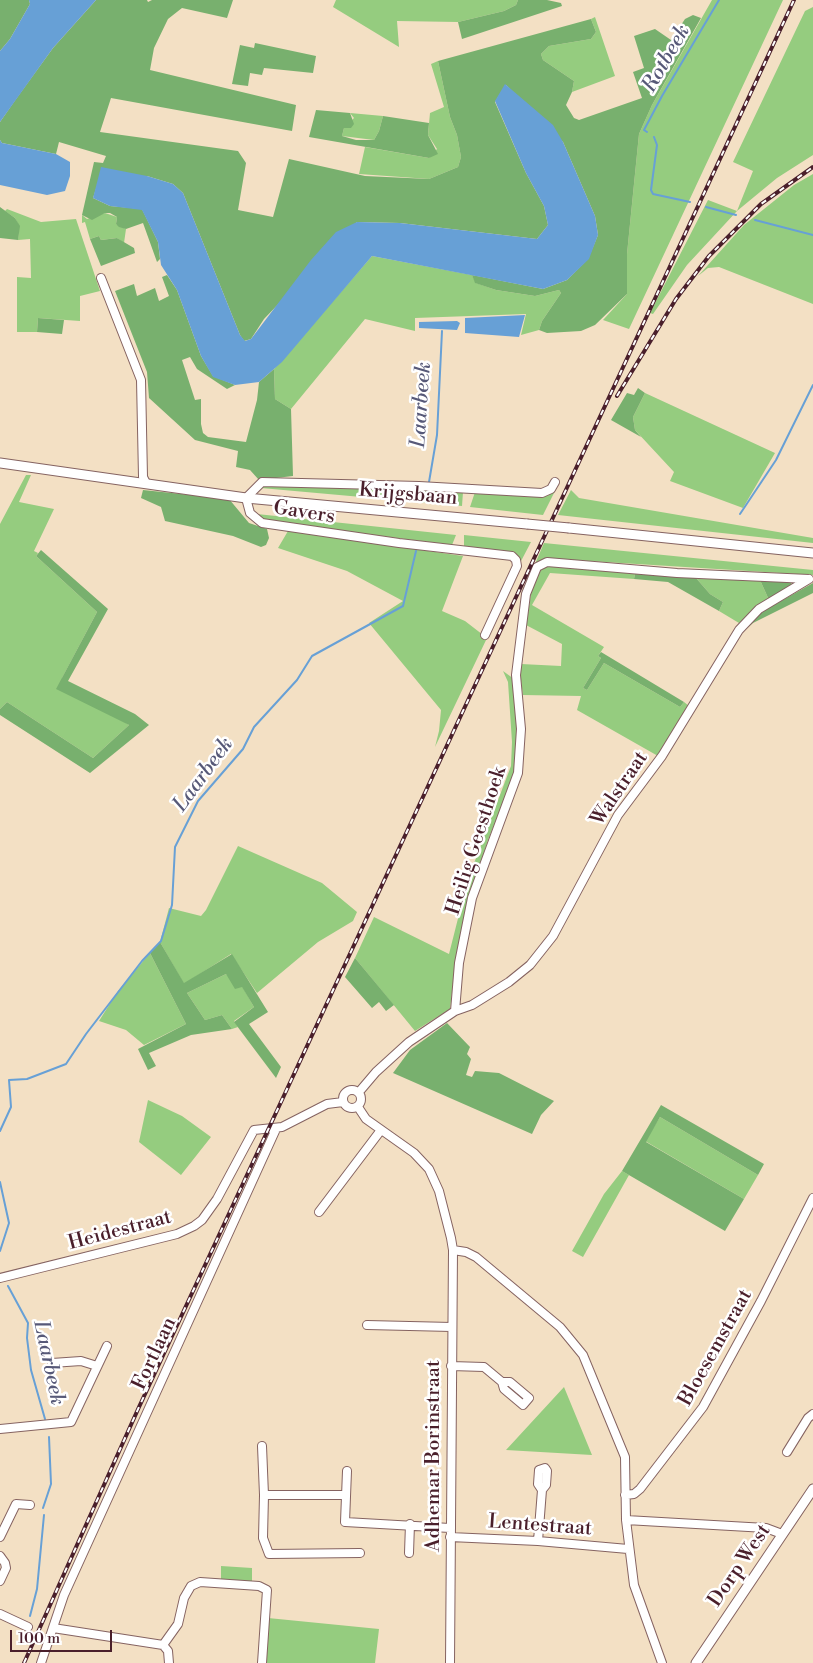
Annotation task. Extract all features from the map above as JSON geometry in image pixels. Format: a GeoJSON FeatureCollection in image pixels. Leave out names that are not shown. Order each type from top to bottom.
{"type":"FeatureCollection","features":[{"type":"Feature","properties":{"kind":"main road","name":"Krijgsbaan"},"geometry":{"type":"LineString","coordinates":[[0,463],[146,482],[246,498],[813,553]]}},
{"type":"Feature","properties":{"kind":"main road","name":"Dorp West"},"geometry":{"type":"LineString","coordinates":[[696,1663],[813,1489]]}},
{"type":"Feature","properties":{"kind":"street"},"geometry":{"type":"LineString","coordinates":[[101,278],[141,380],[143,477],[146,482]]}},
{"type":"Feature","properties":{"kind":"street","name":"Gavers"},"geometry":{"type":"LineString","coordinates":[[485,635],[517,566],[516,560],[512,556],[399,543],[262,523],[250,512],[246,498],[262,482],[468,488],[542,493],[551,489],[555,482]]}},
{"type":"Feature","properties":{"kind":"street","name":"Walstraat"},"geometry":{"type":"LineString","coordinates":[[455,1011],[472,1005],[509,982],[530,965],[542,950],[618,815],[662,756],[739,630],[759,609],[796,588],[809,578],[677,573],[547,562]]}},
{"type":"Feature","properties":{"kind":"street","name":"Heilig Geesthoek"},"geometry":{"type":"LineString","coordinates":[[455,1011],[459,963],[472,898],[518,773],[521,729],[516,675],[526,594],[537,567],[547,562]]}},
{"type":"Feature","properties":{"kind":"street"},"geometry":{"type":"LineString","coordinates":[[359,1092],[394,1054],[455,1011]]}},
{"type":"Feature","properties":{"kind":"street"},"geometry":{"type":"LineString","coordinates":[[343,1102],[346,1092],[354,1090],[359,1092],[362,1098],[358,1107]]}},
{"type":"Feature","properties":{"kind":"street"},"geometry":{"type":"LineString","coordinates":[[276,1129],[328,1104],[343,1102],[351,1109],[358,1107]]}},
{"type":"Feature","properties":{"kind":"street"},"geometry":{"type":"LineString","coordinates":[[358,1107],[366,1119],[414,1153],[434,1178],[453,1250],[466,1252],[476,1257],[560,1327],[582,1354],[625,1457],[628,1549],[638,1602],[662,1663]]}},
{"type":"Feature","properties":{"kind":"street","name":"Heidestraat"},"geometry":{"type":"LineString","coordinates":[[0,1278],[177,1234],[194,1226],[202,1220],[217,1199],[254,1130],[276,1129]]}},
{"type":"Feature","properties":{"kind":"street","name":"Fortlaan"},"geometry":{"type":"LineString","coordinates":[[42,1663],[64,1595],[113,1482],[276,1129]]}},
{"type":"Feature","properties":{"kind":"street"},"geometry":{"type":"LineString","coordinates":[[319,1212],[381,1130]]}},
{"type":"Feature","properties":{"kind":"street","name":"Bloesemstraat"},"geometry":{"type":"LineString","coordinates":[[625,1495],[634,1494],[640,1489],[703,1407],[761,1301],[813,1198]]}},
{"type":"Feature","properties":{"kind":"street","name":"Adhemar Borinstraat"},"geometry":{"type":"LineString","coordinates":[[450,1663],[453,1250]]}},
{"type":"Feature","properties":{"kind":"street"},"geometry":{"type":"LineString","coordinates":[[367,1325],[452,1327]]}},
{"type":"Feature","properties":{"kind":"street"},"geometry":{"type":"LineString","coordinates":[[0,1429],[71,1422],[107,1346]]}},
{"type":"Feature","properties":{"kind":"street"},"geometry":{"type":"LineString","coordinates":[[52,1363],[81,1361],[97,1366]]}},
{"type":"Feature","properties":{"kind":"street"},"geometry":{"type":"LineString","coordinates":[[451,1366],[484,1366],[502,1382]]}},
{"type":"Feature","properties":{"kind":"street"},"geometry":{"type":"LineString","coordinates":[[787,1452],[808,1418],[813,1414]]}},
{"type":"Feature","properties":{"kind":"street"},"geometry":{"type":"LineString","coordinates":[[262,1446],[264,1495],[262,1538],[269,1554],[360,1553]]}},
{"type":"Feature","properties":{"kind":"street"},"geometry":{"type":"LineString","coordinates":[[347,1471],[345,1522],[410,1524],[450,1528]]}},
{"type":"Feature","properties":{"kind":"street"},"geometry":{"type":"LineString","coordinates":[[538,1541],[542,1490]]}},
{"type":"Feature","properties":{"kind":"street"},"geometry":{"type":"LineString","coordinates":[[264,1495],[345,1495]]}},
{"type":"Feature","properties":{"kind":"street"},"geometry":{"type":"LineString","coordinates":[[0,1537],[16,1504],[30,1506]]}},
{"type":"Feature","properties":{"kind":"street"},"geometry":{"type":"LineString","coordinates":[[626,1520],[766,1528],[782,1534]]}},
{"type":"Feature","properties":{"kind":"street"},"geometry":{"type":"LineString","coordinates":[[409,1553],[410,1524]]}},
{"type":"Feature","properties":{"kind":"street","name":"Lentestraat"},"geometry":{"type":"LineString","coordinates":[[450,1537],[538,1541],[628,1549]]}},
{"type":"Feature","properties":{"kind":"street"},"geometry":{"type":"LineString","coordinates":[[0,1556],[6,1568],[0,1581]]}},
{"type":"Feature","properties":{"kind":"street"},"geometry":{"type":"LineString","coordinates":[[163,1645],[178,1624],[184,1598],[191,1586],[200,1582],[259,1586],[267,1590],[262,1663]]}},
{"type":"Feature","properties":{"kind":"street"},"geometry":{"type":"LineString","coordinates":[[0,1614],[28,1627]]}},
{"type":"Feature","properties":{"kind":"street"},"geometry":{"type":"LineString","coordinates":[[53,1628],[163,1645],[168,1650],[169,1663]]}},
{"type":"Feature","properties":{"kind":"green space"},"geometry":{"type":"Polygon","coordinates":[[[0,0],[29,0],[30,4],[10,39],[0,51],[0,0]]]}},
{"type":"Feature","properties":{"kind":"green space"},"geometry":{"type":"Polygon","coordinates":[[[96,0],[147,0],[148,2],[152,0],[233,0],[227,18],[182,8],[168,19],[154,48],[150,70],[296,105],[292,131],[111,98],[100,132],[238,151],[246,163],[238,210],[273,217],[289,159],[365,176],[429,179],[458,167],[461,157],[457,135],[450,117],[438,61],[591,19],[596,32],[591,39],[549,46],[541,54],[543,60],[574,81],[572,92],[566,105],[574,118],[579,120],[642,98],[633,72],[644,68],[634,36],[655,29],[671,40],[685,19],[693,15],[701,18],[652,105],[639,134],[627,254],[627,294],[595,325],[581,331],[547,333],[539,330],[542,321],[561,293],[559,290],[535,296],[496,290],[475,283],[472,275],[543,289],[567,280],[588,259],[598,235],[595,216],[563,142],[506,85],[495,102],[526,173],[544,206],[548,225],[537,239],[400,223],[357,222],[264,319],[251,339],[244,341],[183,193],[173,184],[147,176],[97,186],[93,198],[110,206],[142,209],[158,242],[160,259],[157,262],[143,223],[126,229],[116,224],[117,217],[110,213],[105,213],[92,220],[82,215],[94,162],[103,163],[106,156],[59,142],[56,154],[2,143],[0,140],[0,122],[53,48],[96,0]]]}},
{"type":"Feature","properties":{"kind":"green space"},"geometry":{"type":"Polygon","coordinates":[[[336,0],[518,0],[516,5],[504,11],[458,22],[397,21],[399,47],[333,7],[336,0]]]}},
{"type":"Feature","properties":{"kind":"green space"},"geometry":{"type":"Polygon","coordinates":[[[518,0],[547,0],[561,3],[562,6],[462,39],[458,22],[504,11],[516,5],[518,0]]]}},
{"type":"Feature","properties":{"kind":"green space"},"geometry":{"type":"Polygon","coordinates":[[[712,0],[783,0],[629,329],[603,320],[627,294],[627,254],[639,134],[652,105],[712,0]]]}},
{"type":"Feature","properties":{"kind":"green space"},"geometry":{"type":"Polygon","coordinates":[[[813,7],[813,155],[777,178],[737,211],[753,171],[733,162],[805,11],[813,7]]]}},
{"type":"Feature","properties":{"kind":"green space"},"geometry":{"type":"Polygon","coordinates":[[[595,17],[615,76],[572,92],[574,81],[543,60],[541,54],[549,46],[591,39],[596,32],[591,19],[595,17]]]}},
{"type":"Feature","properties":{"kind":"green space"},"geometry":{"type":"Polygon","coordinates":[[[255,43],[316,56],[313,73],[264,68],[262,75],[250,73],[248,86],[232,84],[240,45],[254,48],[255,43]]]}},
{"type":"Feature","properties":{"kind":"green space"},"geometry":{"type":"Polygon","coordinates":[[[438,61],[450,117],[457,135],[461,157],[458,167],[429,179],[359,174],[365,147],[429,158],[437,149],[428,135],[430,113],[444,107],[431,64],[438,61]]]}},
{"type":"Feature","properties":{"kind":"green space"},"geometry":{"type":"Polygon","coordinates":[[[316,110],[350,113],[354,124],[351,128],[344,128],[342,136],[356,140],[374,140],[379,131],[383,116],[429,123],[428,135],[438,154],[429,158],[309,137],[316,110]]]}},
{"type":"Feature","properties":{"kind":"green space"},"geometry":{"type":"Polygon","coordinates":[[[350,113],[383,116],[379,131],[374,140],[342,136],[344,128],[354,118],[350,113]]]}},
{"type":"Feature","properties":{"kind":"green space"},"geometry":{"type":"Polygon","coordinates":[[[813,174],[813,304],[719,267],[708,268],[698,276],[744,225],[794,185],[813,174]]]}},
{"type":"Feature","properties":{"kind":"green space"},"geometry":{"type":"Polygon","coordinates":[[[708,200],[737,211],[687,265],[653,314],[650,313],[708,200]]]}},
{"type":"Feature","properties":{"kind":"green space"},"geometry":{"type":"Polygon","coordinates":[[[0,207],[15,218],[20,226],[18,240],[0,238],[0,207]]]}},
{"type":"Feature","properties":{"kind":"green space"},"geometry":{"type":"Polygon","coordinates":[[[7,209],[41,222],[76,219],[100,291],[80,296],[80,321],[38,318],[37,332],[17,332],[17,277],[31,278],[30,239],[18,240],[19,226],[15,218],[5,211],[7,209]]]}},
{"type":"Feature","properties":{"kind":"green space"},"geometry":{"type":"Polygon","coordinates":[[[105,213],[117,217],[116,224],[126,229],[124,243],[117,238],[101,240],[99,236],[90,239],[85,222],[82,223],[82,215],[87,219],[105,213]]]}},
{"type":"Feature","properties":{"kind":"green space"},"geometry":{"type":"Polygon","coordinates":[[[99,236],[101,240],[117,238],[134,248],[135,253],[101,266],[90,239],[99,236]]]}},
{"type":"Feature","properties":{"kind":"green space"},"geometry":{"type":"Polygon","coordinates":[[[372,256],[472,275],[476,283],[496,290],[535,296],[559,290],[561,293],[542,321],[539,330],[521,335],[526,314],[415,318],[415,331],[365,319],[291,409],[275,399],[274,369],[372,256]]]}},
{"type":"Feature","properties":{"kind":"green space"},"geometry":{"type":"Polygon","coordinates":[[[167,275],[177,290],[201,356],[213,376],[235,385],[227,389],[197,369],[190,357],[182,360],[195,400],[201,399],[203,433],[208,437],[246,442],[257,400],[259,382],[274,369],[275,399],[291,409],[293,476],[259,480],[250,470],[236,467],[238,451],[195,440],[149,398],[147,372],[115,291],[134,284],[137,296],[155,288],[159,301],[169,296],[162,277],[167,275]]]}},
{"type":"Feature","properties":{"kind":"green space"},"geometry":{"type":"Polygon","coordinates":[[[38,318],[64,320],[62,334],[37,332],[38,318]]]}},
{"type":"Feature","properties":{"kind":"green space"},"geometry":{"type":"Polygon","coordinates":[[[638,388],[645,393],[633,417],[635,430],[641,437],[611,420],[627,393],[634,395],[638,388]]]}},
{"type":"Feature","properties":{"kind":"green space"},"geometry":{"type":"Polygon","coordinates":[[[645,393],[775,453],[743,508],[670,481],[674,472],[635,430],[633,417],[645,393]]]}},
{"type":"Feature","properties":{"kind":"green space"},"geometry":{"type":"Polygon","coordinates":[[[26,475],[31,475],[19,502],[54,509],[34,551],[38,553],[36,556],[97,612],[62,678],[129,725],[93,758],[7,702],[0,709],[0,524],[26,475]]]}},
{"type":"Feature","properties":{"kind":"green space"},"geometry":{"type":"Polygon","coordinates":[[[556,482],[559,483],[543,515],[470,507],[475,492],[543,497],[549,495],[556,482]]]}},
{"type":"Feature","properties":{"kind":"green space"},"geometry":{"type":"Polygon","coordinates":[[[263,485],[463,492],[462,506],[261,488],[263,485]]]}},
{"type":"Feature","properties":{"kind":"green space"},"geometry":{"type":"Polygon","coordinates":[[[143,490],[229,499],[249,523],[267,529],[269,538],[266,545],[261,547],[233,536],[165,521],[161,507],[141,498],[143,490]]]}},
{"type":"Feature","properties":{"kind":"green space"},"geometry":{"type":"Polygon","coordinates":[[[571,490],[579,498],[813,538],[813,543],[558,515],[571,490]]]}},
{"type":"Feature","properties":{"kind":"green space"},"geometry":{"type":"Polygon","coordinates":[[[257,514],[456,535],[452,545],[264,521],[257,514]]]}},
{"type":"Feature","properties":{"kind":"green space"},"geometry":{"type":"Polygon","coordinates":[[[288,531],[463,556],[442,611],[465,621],[487,638],[435,747],[441,710],[369,623],[403,601],[347,571],[278,548],[288,531]]]}},
{"type":"Feature","properties":{"kind":"green space"},"geometry":{"type":"Polygon","coordinates":[[[464,535],[531,542],[520,563],[518,556],[513,553],[464,546],[464,535]]]}},
{"type":"Feature","properties":{"kind":"green space"},"geometry":{"type":"Polygon","coordinates":[[[544,543],[813,570],[813,575],[557,559],[546,559],[535,564],[544,543]]]}},
{"type":"Feature","properties":{"kind":"green space"},"geometry":{"type":"Polygon","coordinates":[[[41,550],[108,609],[68,681],[135,714],[149,725],[90,773],[0,715],[0,709],[7,702],[93,758],[129,725],[56,689],[97,612],[36,556],[41,550]]]}},
{"type":"Feature","properties":{"kind":"green space"},"geometry":{"type":"Polygon","coordinates":[[[547,565],[635,574],[634,579],[550,573],[532,605],[604,647],[598,656],[601,658],[583,688],[587,690],[604,663],[680,707],[684,702],[689,706],[658,756],[577,710],[581,696],[523,695],[520,674],[521,664],[561,666],[562,644],[526,625],[533,582],[537,574],[547,565]]]}},
{"type":"Feature","properties":{"kind":"green space"},"geometry":{"type":"Polygon","coordinates":[[[635,574],[696,578],[710,594],[723,602],[719,611],[668,582],[634,579],[635,574]]]}},
{"type":"Feature","properties":{"kind":"green space"},"geometry":{"type":"Polygon","coordinates":[[[696,578],[760,580],[769,600],[739,623],[719,611],[723,602],[710,594],[696,578]]]}},
{"type":"Feature","properties":{"kind":"green space"},"geometry":{"type":"Polygon","coordinates":[[[760,580],[791,581],[792,587],[769,600],[760,580]]]}},
{"type":"Feature","properties":{"kind":"green space"},"geometry":{"type":"Polygon","coordinates":[[[813,583],[813,593],[753,623],[745,630],[745,626],[758,614],[813,583]]]}},
{"type":"Feature","properties":{"kind":"green space"},"geometry":{"type":"Polygon","coordinates":[[[601,652],[684,702],[680,707],[604,663],[587,690],[583,688],[601,658],[598,656],[601,652]]]}},
{"type":"Feature","properties":{"kind":"green space"},"geometry":{"type":"Polygon","coordinates":[[[503,671],[514,679],[518,750],[514,775],[488,840],[470,895],[456,958],[450,1009],[415,1031],[355,958],[374,917],[449,954],[468,879],[511,766],[512,742],[508,682],[503,671]]]}},
{"type":"Feature","properties":{"kind":"green space"},"geometry":{"type":"Polygon","coordinates":[[[238,846],[322,883],[357,912],[353,921],[318,942],[257,993],[231,954],[184,984],[160,942],[169,908],[201,916],[206,910],[238,846]]]}},
{"type":"Feature","properties":{"kind":"green space"},"geometry":{"type":"Polygon","coordinates":[[[160,942],[184,983],[232,954],[268,1012],[249,1024],[281,1067],[276,1078],[234,1022],[254,1007],[242,987],[235,989],[226,974],[187,993],[205,1020],[222,1015],[232,1029],[191,1035],[149,1053],[156,1066],[148,1070],[138,1049],[186,1024],[150,953],[160,942]]]}},
{"type":"Feature","properties":{"kind":"green space"},"geometry":{"type":"Polygon","coordinates":[[[150,953],[186,1024],[144,1045],[126,1030],[99,1021],[118,991],[150,953]]]}},
{"type":"Feature","properties":{"kind":"green space"},"geometry":{"type":"Polygon","coordinates":[[[355,958],[394,1005],[386,1011],[379,1002],[372,1008],[345,977],[355,958]]]}},
{"type":"Feature","properties":{"kind":"green space"},"geometry":{"type":"Polygon","coordinates":[[[226,974],[242,986],[254,1007],[234,1021],[238,1027],[232,1029],[222,1015],[205,1020],[187,993],[226,974]]]}},
{"type":"Feature","properties":{"kind":"green space"},"geometry":{"type":"Polygon","coordinates":[[[447,1023],[470,1047],[467,1054],[471,1059],[466,1075],[472,1077],[475,1071],[499,1073],[554,1101],[541,1115],[532,1134],[393,1073],[410,1050],[447,1023]]]}},
{"type":"Feature","properties":{"kind":"green space"},"geometry":{"type":"Polygon","coordinates":[[[148,1100],[182,1116],[211,1137],[181,1175],[139,1142],[148,1100]]]}},
{"type":"Feature","properties":{"kind":"green space"},"geometry":{"type":"Polygon","coordinates":[[[661,1105],[764,1164],[758,1175],[660,1117],[646,1142],[744,1199],[725,1231],[622,1171],[661,1105]]]}},
{"type":"Feature","properties":{"kind":"green space"},"geometry":{"type":"Polygon","coordinates":[[[660,1117],[758,1175],[744,1199],[645,1141],[660,1117]]]}},
{"type":"Feature","properties":{"kind":"green space"},"geometry":{"type":"Polygon","coordinates":[[[622,1171],[629,1175],[583,1257],[572,1251],[604,1194],[622,1171]]]}},
{"type":"Feature","properties":{"kind":"green space"},"geometry":{"type":"Polygon","coordinates":[[[564,1387],[592,1455],[506,1450],[564,1387]]]}},
{"type":"Feature","properties":{"kind":"green space"},"geometry":{"type":"Polygon","coordinates":[[[221,1566],[252,1568],[252,1585],[221,1583],[221,1566]]]}},
{"type":"Feature","properties":{"kind":"green space"},"geometry":{"type":"Polygon","coordinates":[[[268,1618],[379,1629],[375,1663],[263,1663],[268,1618]]]}},
{"type":"Feature","properties":{"kind":"water"},"geometry":{"type":"Polygon","coordinates":[[[29,0],[96,0],[53,48],[0,122],[0,51],[10,39],[30,4],[29,0]]]}},
{"type":"Feature","properties":{"kind":"water"},"geometry":{"type":"Polygon","coordinates":[[[505,84],[553,125],[563,142],[595,216],[598,235],[589,259],[567,280],[543,289],[372,256],[282,362],[259,382],[235,385],[213,377],[201,356],[177,290],[161,265],[158,242],[142,210],[110,206],[93,198],[101,167],[147,176],[173,184],[183,193],[240,335],[245,341],[251,339],[311,260],[336,232],[357,222],[400,223],[537,239],[548,225],[544,206],[526,173],[495,101],[505,84]]]}},
{"type":"Feature","properties":{"kind":"water"},"geometry":{"type":"Polygon","coordinates":[[[0,140],[2,143],[56,154],[70,162],[70,176],[65,191],[47,195],[0,185],[0,140]]]}},
{"type":"Feature","properties":{"kind":"water"},"geometry":{"type":"Polygon","coordinates":[[[525,315],[519,337],[465,333],[465,318],[525,315]]]}},
{"type":"Feature","properties":{"kind":"water"},"geometry":{"type":"Polygon","coordinates":[[[457,321],[460,323],[457,330],[419,328],[419,322],[457,321]]]}},
{"type":"Feature","properties":{"kind":"waterway","name":"Rotbeek"},"geometry":{"type":"LineString","coordinates":[[647,132],[644,130],[662,96],[719,0]]}},
{"type":"Feature","properties":{"kind":"waterway","name":"Rotbeek"},"geometry":{"type":"LineString","coordinates":[[654,137],[657,145],[651,190],[653,194],[690,202]]}},
{"type":"Feature","properties":{"kind":"waterway","name":"Rotbeek"},"geometry":{"type":"LineString","coordinates":[[706,207],[736,215]]}},
{"type":"Feature","properties":{"kind":"waterway","name":"Rotbeek"},"geometry":{"type":"LineString","coordinates":[[755,220],[813,235]]}},
{"type":"Feature","properties":{"kind":"waterway","name":"Laarbeek"},"geometry":{"type":"LineString","coordinates":[[429,482],[437,435],[442,331]]}},
{"type":"Feature","properties":{"kind":"waterway"},"geometry":{"type":"LineString","coordinates":[[740,514],[776,460],[813,385]]}},
{"type":"Feature","properties":{"kind":"waterway","name":"Laarbeek"},"geometry":{"type":"LineString","coordinates":[[0,1131],[11,1107],[9,1080],[27,1079],[66,1064],[86,1034],[142,961],[161,941],[172,905],[175,847],[198,801],[243,749],[254,727],[297,680],[312,656],[403,606],[416,551]]}},
{"type":"Feature","properties":{"kind":"waterway","name":"Laarbeek"},"geometry":{"type":"LineString","coordinates":[[0,1182],[9,1223],[0,1251]]}},
{"type":"Feature","properties":{"kind":"waterway","name":"Laarbeek"},"geometry":{"type":"LineString","coordinates":[[8,1286],[28,1323],[27,1338],[31,1370],[45,1419]]}},
{"type":"Feature","properties":{"kind":"waterway","name":"Laarbeek"},"geometry":{"type":"LineString","coordinates":[[43,1508],[51,1484],[49,1437]]}},
{"type":"Feature","properties":{"kind":"waterway","name":"Laarbeek"},"geometry":{"type":"LineString","coordinates":[[30,1616],[37,1589],[44,1515]]}},
{"type":"Feature","properties":{"kind":"railway"},"geometry":{"type":"LineString","coordinates":[[24,1663],[139,1407],[794,0]]}},
{"type":"Feature","properties":{"kind":"railway"},"geometry":{"type":"LineString","coordinates":[[617,396],[676,299],[709,256],[761,204],[813,167]]}}]}
